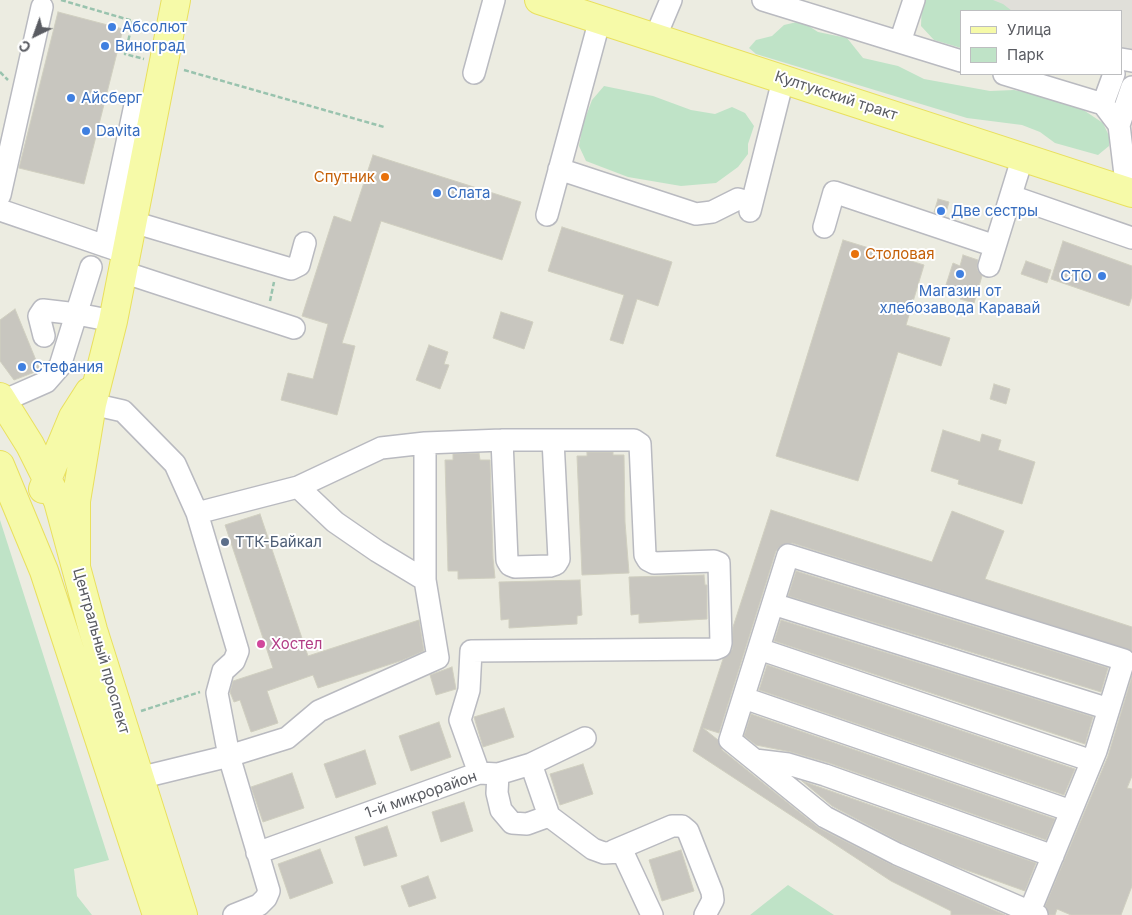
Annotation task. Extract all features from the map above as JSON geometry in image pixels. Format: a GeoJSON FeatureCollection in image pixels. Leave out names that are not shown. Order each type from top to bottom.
{"type":"FeatureCollection","features":[{"type":"Feature","properties":{"kind":"main road"},"geometry":{"type":"LineString","coordinates":[[44,571],[37,534],[38,503],[47,477],[88,400],[113,321],[118,257],[133,222],[175,0]]}},
{"type":"Feature","properties":{"kind":"main road","name":"Култукский тракт"},"geometry":{"type":"LineString","coordinates":[[539,0],[1130,192]]}},
{"type":"Feature","properties":{"kind":"main road"},"geometry":{"type":"LineString","coordinates":[[6,407],[31,429],[48,429],[88,400]]}},
{"type":"Feature","properties":{"kind":"main road"},"geometry":{"type":"LineString","coordinates":[[76,565],[76,501],[88,400]]}},
{"type":"Feature","properties":{"kind":"main road","name":"Центральный проспект"},"geometry":{"type":"LineString","coordinates":[[6,407],[47,477],[58,501],[93,630],[183,915]]}},
{"type":"Feature","properties":{"kind":"main road","name":"Центральный проспект"},"geometry":{"type":"LineString","coordinates":[[0,466],[44,571],[157,915]]}},
{"type":"Feature","properties":{"kind":"street"},"geometry":{"type":"LineString","coordinates":[[474,73],[494,0]]}},
{"type":"Feature","properties":{"kind":"street"},"geometry":{"type":"LineString","coordinates":[[655,38],[671,0]]}},
{"type":"Feature","properties":{"kind":"street"},"geometry":{"type":"LineString","coordinates":[[763,0],[960,61]]}},
{"type":"Feature","properties":{"kind":"street"},"geometry":{"type":"LineString","coordinates":[[900,42],[914,0]]}},
{"type":"Feature","properties":{"kind":"street"},"geometry":{"type":"LineString","coordinates":[[0,195],[52,3]]}},
{"type":"Feature","properties":{"kind":"street"},"geometry":{"type":"LineString","coordinates":[[547,215],[600,19]]}},
{"type":"Feature","properties":{"kind":"street"},"geometry":{"type":"LineString","coordinates":[[1007,75],[1103,104],[1120,125]]}},
{"type":"Feature","properties":{"kind":"street"},"geometry":{"type":"LineString","coordinates":[[1103,104],[1114,75]]}},
{"type":"Feature","properties":{"kind":"street"},"geometry":{"type":"LineString","coordinates":[[559,169],[696,214],[712,212],[738,199],[751,207],[783,80]]}},
{"type":"Feature","properties":{"kind":"street"},"geometry":{"type":"LineString","coordinates":[[1130,192],[1120,125],[1132,87]]}},
{"type":"Feature","properties":{"kind":"street"},"geometry":{"type":"LineString","coordinates":[[118,257],[135,105],[155,110]]}},
{"type":"Feature","properties":{"kind":"street"},"geometry":{"type":"LineString","coordinates":[[824,228],[834,192],[992,256],[1022,156]]}},
{"type":"Feature","properties":{"kind":"street"},"geometry":{"type":"LineString","coordinates":[[1011,196],[1132,238]]}},
{"type":"Feature","properties":{"kind":"street"},"geometry":{"type":"LineString","coordinates":[[0,210],[265,318],[294,328]]}},
{"type":"Feature","properties":{"kind":"street"},"geometry":{"type":"LineString","coordinates":[[133,222],[291,269],[299,265],[305,243]]}},
{"type":"Feature","properties":{"kind":"street"},"geometry":{"type":"LineString","coordinates":[[6,407],[46,382],[60,366],[91,267]]}},
{"type":"Feature","properties":{"kind":"street"},"geometry":{"type":"LineString","coordinates":[[44,336],[40,312],[43,310],[113,321]]}},
{"type":"Feature","properties":{"kind":"street"},"geometry":{"type":"LineString","coordinates":[[88,400],[123,412],[175,464],[198,513],[238,651],[234,661],[223,671],[216,693],[229,756],[269,891],[266,898],[259,905],[234,915]]}},
{"type":"Feature","properties":{"kind":"street"},"geometry":{"type":"LineString","coordinates":[[139,778],[229,756],[287,738],[319,711],[438,658],[471,652],[714,649],[720,647],[721,643],[719,563],[714,560],[654,562],[648,560],[645,555],[640,444],[634,440],[502,440],[425,443],[381,448],[298,487],[198,513]]}},
{"type":"Feature","properties":{"kind":"street"},"geometry":{"type":"LineString","coordinates":[[502,440],[507,560],[510,565],[516,567],[550,566],[556,564],[559,559],[553,440]]}},
{"type":"Feature","properties":{"kind":"street"},"geometry":{"type":"LineString","coordinates":[[425,443],[425,580],[438,658]]}},
{"type":"Feature","properties":{"kind":"street"},"geometry":{"type":"LineString","coordinates":[[298,487],[342,527],[425,580]]}},
{"type":"Feature","properties":{"kind":"street"},"geometry":{"type":"LineString","coordinates":[[788,555],[1124,660],[1092,761],[1053,856],[1033,913],[897,854],[825,817],[730,740],[773,604],[788,555]]}},
{"type":"Feature","properties":{"kind":"street"},"geometry":{"type":"LineString","coordinates":[[773,604],[1109,709]]}},
{"type":"Feature","properties":{"kind":"street"},"geometry":{"type":"LineString","coordinates":[[759,649],[1092,761]]}},
{"type":"Feature","properties":{"kind":"street"},"geometry":{"type":"LineString","coordinates":[[471,652],[469,690],[460,720],[488,774],[531,764],[586,738]]}},
{"type":"Feature","properties":{"kind":"street"},"geometry":{"type":"LineString","coordinates":[[744,698],[1072,811]]}},
{"type":"Feature","properties":{"kind":"street"},"geometry":{"type":"LineString","coordinates":[[755,760],[788,764],[1053,856]]}},
{"type":"Feature","properties":{"kind":"street"},"geometry":{"type":"LineString","coordinates":[[531,764],[549,816],[593,849],[604,852],[613,851],[672,826],[682,826],[688,831],[712,892],[713,900],[705,915]]}},
{"type":"Feature","properties":{"kind":"street","name":"1-й микрорайон"},"geometry":{"type":"LineString","coordinates":[[257,854],[488,774],[497,793],[501,810],[512,823],[527,824],[549,816]]}},
{"type":"Feature","properties":{"kind":"street"},"geometry":{"type":"LineString","coordinates":[[613,851],[624,855],[652,915]]}},
{"type":"Feature","properties":{"kind":"path"},"geometry":{"type":"LineString","coordinates":[[52,3],[133,20],[125,54],[148,60]]}},
{"type":"Feature","properties":{"kind":"path"},"geometry":{"type":"LineString","coordinates":[[178,68],[384,127]]}},
{"type":"Feature","properties":{"kind":"path"},"geometry":{"type":"LineString","coordinates":[[265,318],[278,266]]}},
{"type":"Feature","properties":{"kind":"path"},"geometry":{"type":"LineString","coordinates":[[138,711],[218,686]]}},
{"type":"Feature","properties":{"kind":"shaded area"},"geometry":{"type":"Polygon","coordinates":[[[977,0],[1132,0],[1132,52],[1122,48],[1122,10],[1007,10],[977,0]]]}},
{"type":"Feature","properties":{"kind":"green space"},"geometry":{"type":"Polygon","coordinates":[[[922,0],[993,0],[1011,10],[960,10],[960,48],[934,40],[921,26],[922,0]]]}},
{"type":"Feature","properties":{"kind":"green space"},"geometry":{"type":"Polygon","coordinates":[[[801,21],[818,32],[847,38],[863,58],[898,66],[924,79],[990,91],[1014,90],[1063,100],[1103,123],[1109,136],[1109,146],[1098,155],[1055,143],[1040,132],[1022,125],[967,118],[756,54],[749,48],[756,40],[772,36],[784,25],[801,21]]]}},
{"type":"Feature","properties":{"kind":"green space"},"geometry":{"type":"Polygon","coordinates":[[[604,86],[653,96],[691,110],[715,114],[732,107],[745,113],[754,126],[748,144],[748,154],[738,167],[716,183],[681,186],[628,177],[586,161],[579,146],[583,124],[592,100],[604,86]]]}},
{"type":"Feature","properties":{"kind":"green space"},"geometry":{"type":"Polygon","coordinates":[[[0,520],[109,860],[74,869],[77,896],[92,915],[0,915],[0,520]]]}},
{"type":"Feature","properties":{"kind":"green space"},"geometry":{"type":"Polygon","coordinates":[[[788,885],[834,915],[750,915],[788,885]]]}},
{"type":"Feature","properties":{"kind":"building","name":"Айсберг"},"geometry":{"type":"Polygon","coordinates":[[[58,12],[123,29],[84,184],[19,168],[58,12]]]}},
{"type":"Feature","properties":{"kind":"building"},"geometry":{"type":"Polygon","coordinates":[[[373,155],[521,202],[502,260],[381,221],[342,343],[355,346],[337,415],[281,400],[288,373],[313,379],[328,324],[302,316],[334,216],[351,222],[373,155]]]}},
{"type":"Feature","properties":{"kind":"building","name":"Две сестры"},"geometry":{"type":"Polygon","coordinates":[[[938,199],[949,202],[945,216],[934,212],[938,199]]]}},
{"type":"Feature","properties":{"kind":"building"},"geometry":{"type":"Polygon","coordinates":[[[562,227],[672,262],[658,306],[637,299],[623,344],[610,340],[624,295],[548,271],[562,227]]]}},
{"type":"Feature","properties":{"kind":"building"},"geometry":{"type":"Polygon","coordinates":[[[843,240],[924,265],[906,325],[950,338],[941,366],[898,352],[858,481],[776,456],[843,240]]]}},
{"type":"Feature","properties":{"kind":"building","name":"СТО"},"geometry":{"type":"Polygon","coordinates":[[[1063,241],[1132,266],[1132,296],[1129,306],[1051,279],[1063,241]]]}},
{"type":"Feature","properties":{"kind":"building"},"geometry":{"type":"Polygon","coordinates":[[[963,255],[978,260],[977,269],[982,276],[974,303],[960,299],[962,293],[945,288],[953,263],[960,266],[963,255]]]}},
{"type":"Feature","properties":{"kind":"building"},"geometry":{"type":"Polygon","coordinates":[[[1026,261],[1051,270],[1047,283],[1021,274],[1026,261]]]}},
{"type":"Feature","properties":{"kind":"building"},"geometry":{"type":"Polygon","coordinates":[[[15,309],[40,370],[14,380],[0,361],[0,320],[15,309]]]}},
{"type":"Feature","properties":{"kind":"building"},"geometry":{"type":"Polygon","coordinates":[[[501,312],[533,322],[524,349],[493,338],[501,312]]]}},
{"type":"Feature","properties":{"kind":"building"},"geometry":{"type":"Polygon","coordinates":[[[429,345],[448,352],[444,364],[449,365],[440,389],[416,380],[429,345]]]}},
{"type":"Feature","properties":{"kind":"building"},"geometry":{"type":"Polygon","coordinates":[[[994,384],[1010,389],[1006,404],[990,399],[994,384]]]}},
{"type":"Feature","properties":{"kind":"building"},"geometry":{"type":"Polygon","coordinates":[[[943,430],[980,442],[982,434],[1001,440],[998,450],[1035,462],[1022,504],[958,484],[959,480],[931,471],[943,430]]]}},
{"type":"Feature","properties":{"kind":"building"},"geometry":{"type":"Polygon","coordinates":[[[587,452],[613,452],[613,455],[624,455],[625,522],[629,573],[582,575],[577,456],[587,456],[587,452]]]}},
{"type":"Feature","properties":{"kind":"building"},"geometry":{"type":"Polygon","coordinates":[[[479,453],[480,460],[490,460],[495,578],[458,579],[458,571],[448,571],[445,460],[453,460],[453,454],[479,453]]]}},
{"type":"Feature","properties":{"kind":"building"},"geometry":{"type":"Polygon","coordinates":[[[771,510],[932,562],[952,511],[1004,531],[985,579],[1132,627],[1132,651],[792,543],[780,546],[776,551],[719,733],[703,728],[718,740],[722,750],[819,828],[892,865],[1005,915],[951,915],[951,911],[891,881],[693,751],[723,659],[732,650],[733,627],[771,510]]]}},
{"type":"Feature","properties":{"kind":"building"},"geometry":{"type":"Polygon","coordinates":[[[260,514],[308,656],[419,620],[424,651],[403,660],[318,688],[313,675],[267,691],[278,723],[251,732],[240,700],[234,702],[230,692],[233,681],[273,668],[225,525],[260,514]]]}},
{"type":"Feature","properties":{"kind":"building"},"geometry":{"type":"Polygon","coordinates":[[[796,571],[1108,668],[1101,692],[788,596],[796,571]]]}},
{"type":"Feature","properties":{"kind":"building"},"geometry":{"type":"Polygon","coordinates":[[[704,575],[705,585],[707,585],[707,619],[639,623],[639,614],[631,615],[629,577],[704,575]]]}},
{"type":"Feature","properties":{"kind":"building"},"geometry":{"type":"Polygon","coordinates":[[[580,580],[582,615],[577,616],[577,624],[509,628],[509,619],[501,620],[499,582],[580,580]]]}},
{"type":"Feature","properties":{"kind":"building"},"geometry":{"type":"Polygon","coordinates":[[[781,620],[1093,717],[1085,744],[774,641],[781,620]]]}},
{"type":"Feature","properties":{"kind":"building"},"geometry":{"type":"Polygon","coordinates":[[[767,665],[1075,769],[1064,795],[759,690],[767,665]]]}},
{"type":"Feature","properties":{"kind":"building"},"geometry":{"type":"Polygon","coordinates":[[[452,667],[456,689],[436,695],[430,675],[452,667]]]}},
{"type":"Feature","properties":{"kind":"building"},"geometry":{"type":"Polygon","coordinates":[[[1132,676],[1132,776],[1127,788],[1132,789],[1132,886],[1121,915],[1071,915],[1057,909],[1055,915],[1049,915],[1045,906],[1108,756],[1132,676]]]}},
{"type":"Feature","properties":{"kind":"building"},"geometry":{"type":"Polygon","coordinates":[[[504,708],[514,737],[483,747],[474,717],[504,708]]]}},
{"type":"Feature","properties":{"kind":"building"},"geometry":{"type":"Polygon","coordinates":[[[751,714],[1055,819],[1046,840],[829,763],[791,752],[756,745],[744,736],[751,714]]]}},
{"type":"Feature","properties":{"kind":"building"},"geometry":{"type":"Polygon","coordinates":[[[439,722],[451,757],[411,771],[399,736],[439,722]]]}},
{"type":"Feature","properties":{"kind":"building"},"geometry":{"type":"Polygon","coordinates":[[[365,750],[376,784],[336,798],[324,764],[365,750]]]}},
{"type":"Feature","properties":{"kind":"building"},"geometry":{"type":"Polygon","coordinates":[[[583,764],[593,794],[560,805],[550,774],[583,764]]]}},
{"type":"Feature","properties":{"kind":"building"},"geometry":{"type":"Polygon","coordinates":[[[292,773],[304,808],[263,822],[251,787],[292,773]]]}},
{"type":"Feature","properties":{"kind":"building"},"geometry":{"type":"Polygon","coordinates":[[[802,781],[1036,863],[1025,891],[955,866],[902,843],[832,806],[802,781]]]}},
{"type":"Feature","properties":{"kind":"building"},"geometry":{"type":"Polygon","coordinates":[[[464,802],[473,831],[441,842],[432,812],[464,802]]]}},
{"type":"Feature","properties":{"kind":"building"},"geometry":{"type":"Polygon","coordinates":[[[387,826],[397,856],[364,866],[355,837],[387,826]]]}},
{"type":"Feature","properties":{"kind":"building"},"geometry":{"type":"Polygon","coordinates":[[[320,849],[333,883],[290,899],[278,864],[320,849]]]}},
{"type":"Feature","properties":{"kind":"building"},"geometry":{"type":"Polygon","coordinates":[[[681,850],[694,891],[662,901],[649,860],[681,850]]]}},
{"type":"Feature","properties":{"kind":"building"},"geometry":{"type":"Polygon","coordinates":[[[428,876],[436,898],[409,907],[401,886],[428,876]]]}},
{"type":"Feature","properties":{"kind":"place","name":"Абсолют"},"geometry":{"type":"Point","coordinates":[112,27]}},
{"type":"Feature","properties":{"kind":"place","name":"Виноград"},"geometry":{"type":"Point","coordinates":[105,46]}},
{"type":"Feature","properties":{"kind":"place","name":"Айсберг"},"geometry":{"type":"Point","coordinates":[71,98]}},
{"type":"Feature","properties":{"kind":"place","name":"Davita"},"geometry":{"type":"Point","coordinates":[86,131]}},
{"type":"Feature","properties":{"kind":"place","name":"Спутник"},"geometry":{"type":"Point","coordinates":[385,177]}},
{"type":"Feature","properties":{"kind":"place","name":"Слата"},"geometry":{"type":"Point","coordinates":[437,193]}},
{"type":"Feature","properties":{"kind":"place","name":"Две сестры"},"geometry":{"type":"Point","coordinates":[941,211]}},
{"type":"Feature","properties":{"kind":"place","name":"Столовая"},"geometry":{"type":"Point","coordinates":[855,254]}},
{"type":"Feature","properties":{"kind":"place","name":"Магазин от хлебозавода Каравай"},"geometry":{"type":"Point","coordinates":[960,274]}},
{"type":"Feature","properties":{"kind":"place","name":"СТО"},"geometry":{"type":"Point","coordinates":[1102,276]}},
{"type":"Feature","properties":{"kind":"place","name":"Стефания"},"geometry":{"type":"Point","coordinates":[22,367]}},
{"type":"Feature","properties":{"kind":"place","name":"ТТК-Байкал"},"geometry":{"type":"Point","coordinates":[225,542]}},
{"type":"Feature","properties":{"kind":"place","name":"Хостел"},"geometry":{"type":"Point","coordinates":[261,644]}}]}
